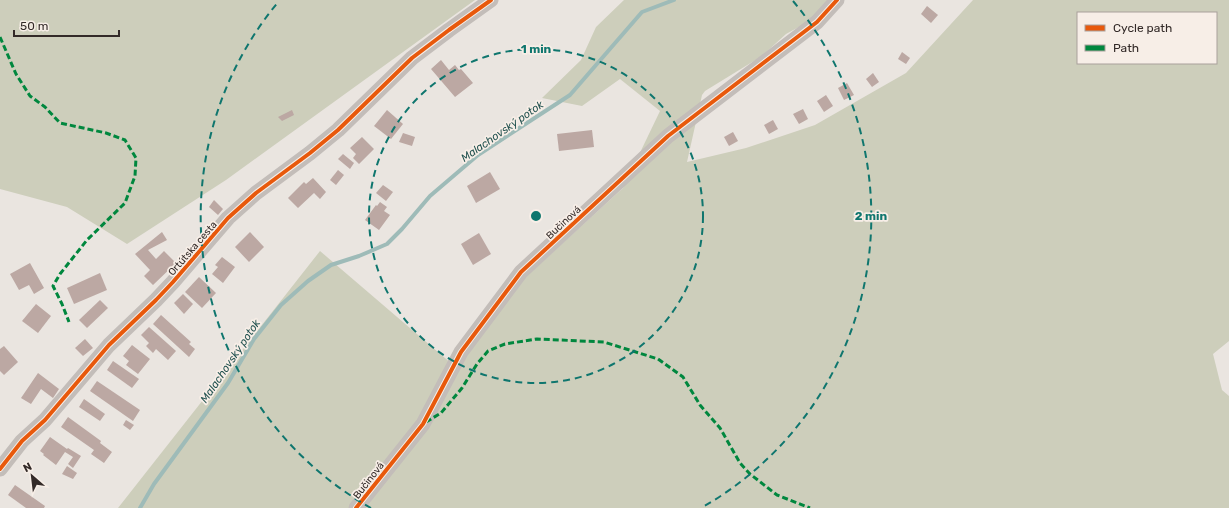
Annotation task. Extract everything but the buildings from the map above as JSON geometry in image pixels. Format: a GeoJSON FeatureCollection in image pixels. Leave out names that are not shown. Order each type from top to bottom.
{"type":"FeatureCollection","features":[{"type":"Feature","properties":{"kind":"street","name":"Ortútska cesta"},"geometry":{"type":"LineString","coordinates":[[0,469],[22,441],[45,420],[109,345],[169,286],[228,218],[256,193],[338,130],[412,58],[491,0]]}},
{"type":"Feature","properties":{"kind":"street","name":"Bučinová"},"geometry":{"type":"LineString","coordinates":[[356,508],[423,424],[461,352],[520,272],[668,136],[817,22],[837,0]]}},
{"type":"Feature","properties":{"kind":"green space"},"geometry":{"type":"Polygon","coordinates":[[[0,0],[475,0],[226,180],[127,244],[67,207],[0,189],[0,0]]]}},
{"type":"Feature","properties":{"kind":"green space"},"geometry":{"type":"Polygon","coordinates":[[[624,0],[830,0],[808,22],[786,34],[762,56],[705,91],[702,95],[687,162],[746,148],[815,125],[906,73],[973,0],[1229,0],[1229,341],[1213,354],[1222,390],[1229,396],[1229,508],[118,508],[320,251],[459,370],[494,306],[623,188],[660,111],[620,79],[582,106],[542,98],[581,60],[596,27],[624,0]]]}},
{"type":"Feature","properties":{"kind":"waterway","name":"Malachovský potok"},"geometry":{"type":"LineString","coordinates":[[140,508],[154,484],[228,383],[254,339],[281,305],[308,281],[331,265],[359,256],[387,244],[430,196],[478,155],[570,95],[642,12],[674,0]]}},
{"type":"Feature","properties":{"kind":"marked path"},"geometry":{"type":"LineString","coordinates":[[0,37],[16,74],[30,96],[45,107],[60,123],[106,133],[125,140],[136,158],[135,176],[125,203],[87,240],[60,274],[53,286],[69,322]]}},
{"type":"Feature","properties":{"kind":"marked path"},"geometry":{"type":"LineString","coordinates":[[426,422],[441,413],[462,388],[477,364],[488,351],[505,344],[537,339],[604,342],[658,359],[683,377],[700,405],[720,428],[740,463],[750,474],[777,495],[810,508]]}},
{"type":"Feature","properties":{"kind":"cycle path"},"geometry":{"type":"LineString","coordinates":[[0,469],[22,441],[45,420],[109,345],[173,282],[228,218],[256,193],[338,130],[412,58],[491,0]]}},
{"type":"Feature","properties":{"kind":"cycle path"},"geometry":{"type":"LineString","coordinates":[[356,508],[423,424],[461,352],[521,272],[668,136],[817,22],[837,0]]}}]}
